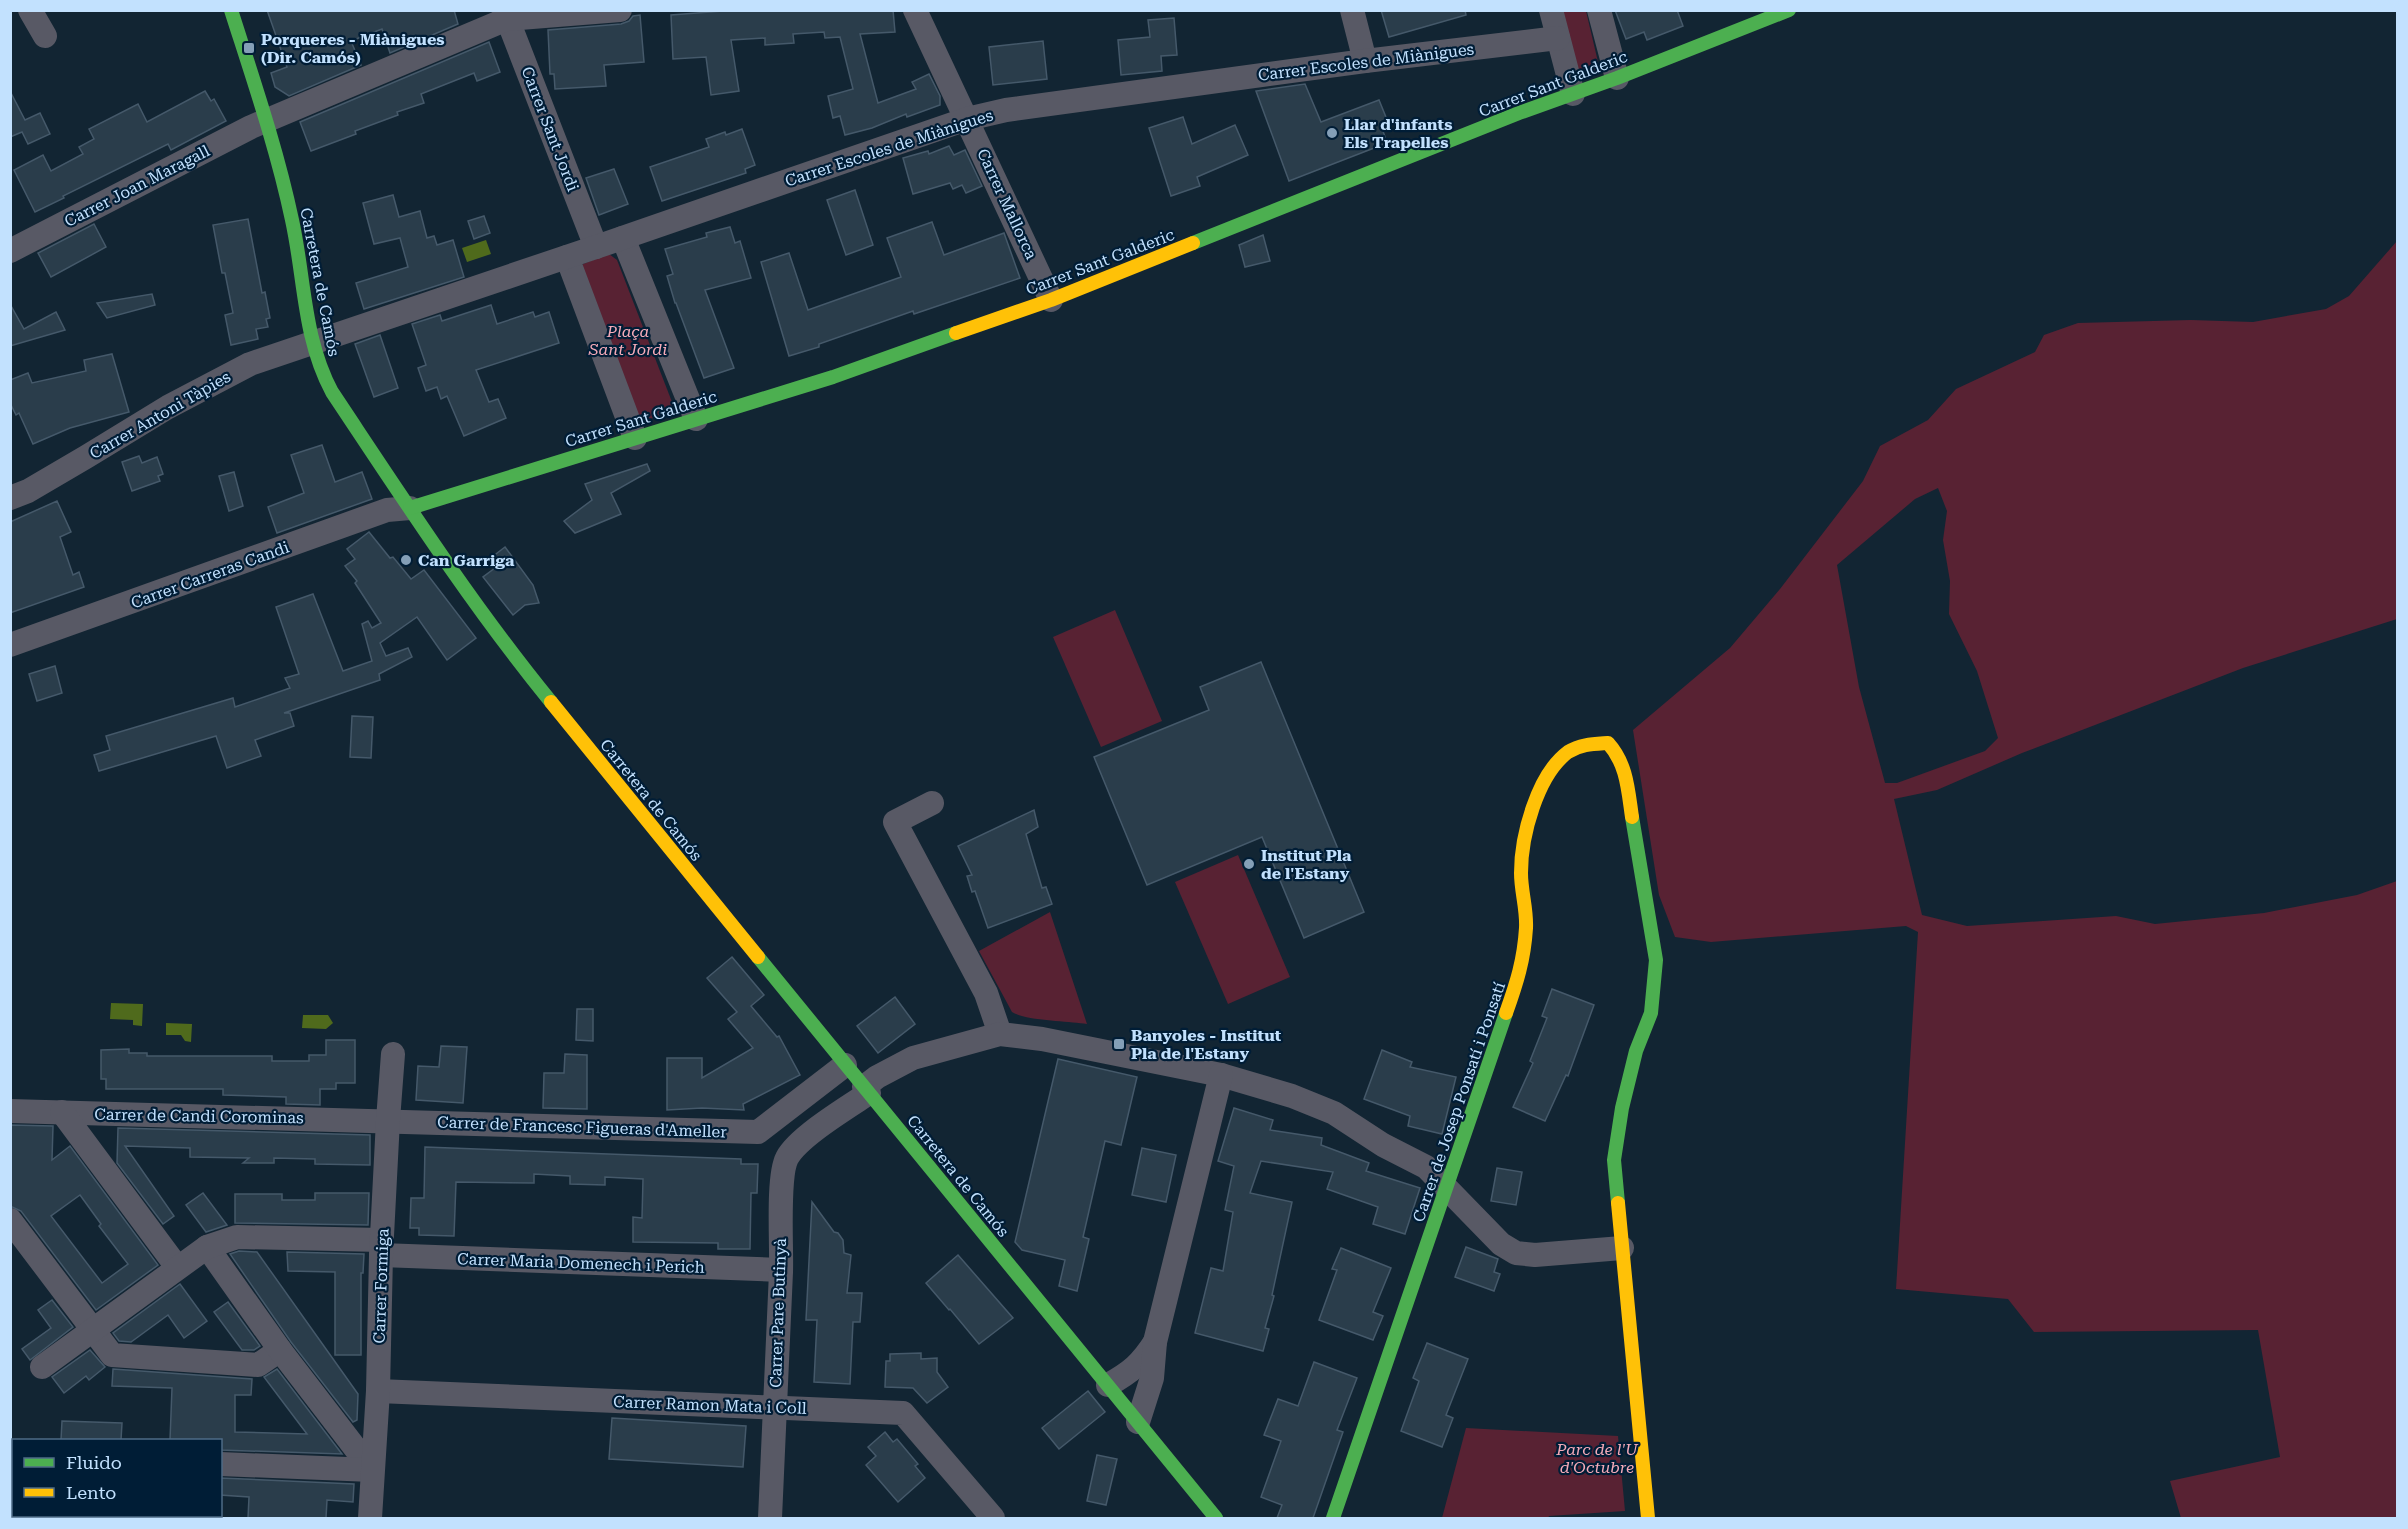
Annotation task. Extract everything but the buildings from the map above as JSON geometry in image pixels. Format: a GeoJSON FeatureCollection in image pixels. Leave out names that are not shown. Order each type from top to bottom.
{"type":"FeatureCollection","features":[{"type":"Feature","properties":{"kind":"street"},"geometry":{"type":"LineString","coordinates":[[30,10],[45,36]]}},
{"type":"Feature","properties":{"kind":"street","name":"Carretera de Camós"},"geometry":{"type":"LineString","coordinates":[[231,10],[292,220],[313,342],[323,376],[410,508],[512,655],[1216,1518]]}},
{"type":"Feature","properties":{"kind":"street","name":"Carrer Joan Maragall"},"geometry":{"type":"LineString","coordinates":[[10,251],[264,121],[506,15],[620,10]]}},
{"type":"Feature","properties":{"kind":"street","name":"Carrer Mallorca"},"geometry":{"type":"LineString","coordinates":[[915,10],[1051,300]]}},
{"type":"Feature","properties":{"kind":"street"},"geometry":{"type":"LineString","coordinates":[[1352,10],[1365,61]]}},
{"type":"Feature","properties":{"kind":"street"},"geometry":{"type":"LineString","coordinates":[[1551,10],[1573,94]]}},
{"type":"Feature","properties":{"kind":"street"},"geometry":{"type":"LineString","coordinates":[[1599,10],[1617,78]]}},
{"type":"Feature","properties":{"kind":"street","name":"Carrer Sant Galderic"},"geometry":{"type":"LineString","coordinates":[[410,508],[833,377],[1051,300],[1508,118],[1789,10]]}},
{"type":"Feature","properties":{"kind":"street","name":"Carrer Sant Jordi"},"geometry":{"type":"LineString","coordinates":[[506,15],[596,247]]}},
{"type":"Feature","properties":{"kind":"street","name":"Carrer Escoles de Miànigues"},"geometry":{"type":"LineString","coordinates":[[313,342],[967,119],[1006,110],[1365,61],[1558,39]]}},
{"type":"Feature","properties":{"kind":"street"},"geometry":{"type":"LineString","coordinates":[[623,238],[696,419]]}},
{"type":"Feature","properties":{"kind":"street"},"geometry":{"type":"LineString","coordinates":[[567,257],[635,438]]}},
{"type":"Feature","properties":{"kind":"street","name":"Carrer Antoni Tàpies"},"geometry":{"type":"LineString","coordinates":[[10,498],[28,491],[168,407],[250,364],[313,342]]}},
{"type":"Feature","properties":{"kind":"street","name":"Carrer Carreras Candi"},"geometry":{"type":"LineString","coordinates":[[10,645],[387,510],[410,508]]}},
{"type":"Feature","properties":{"kind":"street","name":"Carrer de Josep Ponsatí i Ponsatí"},"geometry":{"type":"LineString","coordinates":[[1333,1518],[1522,967],[1526,916],[1520,870],[1525,833],[1540,787],[1566,752],[1578,745],[1594,741],[1608,742],[1618,754],[1624,768],[1656,960],[1651,1013],[1636,1051],[1616,1138],[1614,1160],[1622,1248]]}},
{"type":"Feature","properties":{"kind":"street"},"geometry":{"type":"LineString","coordinates":[[932,803],[895,822],[986,993],[1000,1034]]}},
{"type":"Feature","properties":{"kind":"street"},"geometry":{"type":"LineString","coordinates":[[772,1121],[795,1147],[866,1090],[877,1077],[913,1058],[1000,1034],[1042,1039],[1221,1075],[1292,1096],[1334,1113],[1383,1145],[1426,1167],[1446,1191],[1501,1244],[1516,1254],[1535,1255],[1622,1248],[1648,1518]]}},
{"type":"Feature","properties":{"kind":"street","name":"Carrer Formiga"},"geometry":{"type":"LineString","coordinates":[[370,1518],[393,1054]]}},
{"type":"Feature","properties":{"kind":"street","name":"Carrer de Francesc Figueras d'Ameller"},"geometry":{"type":"LineString","coordinates":[[388,1120],[758,1132],[845,1065]]}},
{"type":"Feature","properties":{"kind":"street"},"geometry":{"type":"LineString","coordinates":[[1138,1422],[1152,1378],[1155,1342],[1221,1075]]}},
{"type":"Feature","properties":{"kind":"street","name":"Carrer de Candi Corominas"},"geometry":{"type":"LineString","coordinates":[[10,1111],[388,1120]]}},
{"type":"Feature","properties":{"kind":"street"},"geometry":{"type":"LineString","coordinates":[[62,1112],[177,1267]]}},
{"type":"Feature","properties":{"kind":"street","name":"Carrer Pare Butinyà"},"geometry":{"type":"LineString","coordinates":[[770,1518],[781,1270],[782,1175],[786,1159],[795,1147]]}},
{"type":"Feature","properties":{"kind":"street"},"geometry":{"type":"LineString","coordinates":[[10,1220],[112,1355],[258,1365],[280,1350]]}},
{"type":"Feature","properties":{"kind":"street","name":"Carrer Maria Domenech i Perich"},"geometry":{"type":"LineString","coordinates":[[42,1367],[207,1247],[237,1237],[781,1270]]}},
{"type":"Feature","properties":{"kind":"street"},"geometry":{"type":"LineString","coordinates":[[207,1247],[280,1350],[372,1470]]}},
{"type":"Feature","properties":{"kind":"street"},"geometry":{"type":"LineString","coordinates":[[1108,1385],[1143,1362],[1155,1342]]}},
{"type":"Feature","properties":{"kind":"street","name":"Carrer Ramon Mata i Coll"},"geometry":{"type":"LineString","coordinates":[[378,1391],[903,1413],[993,1518]]}},
{"type":"Feature","properties":{"kind":"street"},"geometry":{"type":"LineString","coordinates":[[222,1464],[372,1470]]}},
{"type":"Feature","properties":{"kind":"green space"},"geometry":{"type":"Polygon","coordinates":[[[1558,11],[1586,11],[1598,70],[1582,80],[1558,11]]]}},
{"type":"Feature","properties":{"kind":"green space"},"geometry":{"type":"Polygon","coordinates":[[[2397,241],[2397,619],[2243,668],[2022,753],[1937,790],[1894,799],[1922,915],[1967,926],[2116,916],[2155,924],[2264,913],[2357,895],[2397,881],[2397,1518],[2181,1518],[2170,1481],[2280,1457],[2258,1330],[2034,1332],[2008,1299],[1896,1289],[1918,932],[1906,926],[1711,942],[1675,937],[1659,895],[1633,730],[1730,648],[1780,589],[1863,481],[1880,446],[1928,420],[1956,389],[2035,352],[2044,335],[2078,323],[2191,320],[2253,322],[2326,309],[2349,296],[2397,241]],[[1938,488],[1915,499],[1837,565],[1859,687],[1885,783],[1897,783],[1985,751],[1998,738],[1977,671],[1949,614],[1950,581],[1943,540],[1947,511],[1938,488]]]}},
{"type":"Feature","properties":{"kind":"green space","name":"Plaça Sant Jordi"},"geometry":{"type":"Polygon","coordinates":[[[609,254],[617,260],[672,402],[672,409],[667,417],[644,419],[637,415],[582,272],[583,264],[609,254]]]}},
{"type":"Feature","properties":{"kind":"green space"},"geometry":{"type":"Polygon","coordinates":[[[1115,610],[1162,721],[1101,747],[1053,637],[1115,610]]]}},
{"type":"Feature","properties":{"kind":"green space"},"geometry":{"type":"Polygon","coordinates":[[[1238,855],[1290,977],[1228,1004],[1175,882],[1238,855]]]}},
{"type":"Feature","properties":{"kind":"green space"},"geometry":{"type":"Polygon","coordinates":[[[1050,912],[1087,1024],[1037,1019],[1012,1012],[979,951],[1050,912]]]}},
{"type":"Feature","properties":{"kind":"green space","name":"Parc de l'U d'Octubre"},"geometry":{"type":"Polygon","coordinates":[[[1466,1428],[1618,1436],[1625,1511],[1549,1516],[1548,1518],[1442,1518],[1466,1428]]]}},
{"type":"Feature","properties":{"kind":"shaded area"},"geometry":{"type":"Polygon","coordinates":[[[486,240],[491,254],[467,262],[462,248],[486,240]]]}},
{"type":"Feature","properties":{"kind":"shaded area"},"geometry":{"type":"Polygon","coordinates":[[[111,1003],[143,1004],[142,1026],[133,1025],[133,1020],[110,1019],[111,1003]]]}},
{"type":"Feature","properties":{"kind":"shaded area"},"geometry":{"type":"Polygon","coordinates":[[[303,1015],[328,1015],[333,1023],[326,1029],[302,1028],[303,1015]]]}},
{"type":"Feature","properties":{"kind":"shaded area"},"geometry":{"type":"Polygon","coordinates":[[[166,1023],[192,1024],[191,1042],[185,1041],[181,1035],[166,1035],[166,1023]]]}},
{"type":"Feature","properties":{"kind":"traffic: fast"},"geometry":{"type":"LineString","coordinates":[[231,10],[286,193],[310,329],[322,372],[332,392],[438,550],[521,665],[551,702]]}},
{"type":"Feature","properties":{"kind":"traffic: fast"},"geometry":{"type":"LineString","coordinates":[[1193,243],[1519,113],[1617,78],[1789,10]]}},
{"type":"Feature","properties":{"kind":"traffic: fast"},"geometry":{"type":"LineString","coordinates":[[410,508],[833,377],[956,333]]}},
{"type":"Feature","properties":{"kind":"traffic: fast"},"geometry":{"type":"LineString","coordinates":[[1618,1203],[1614,1160],[1622,1108],[1636,1051],[1651,1013],[1656,960],[1632,817]]}},
{"type":"Feature","properties":{"kind":"traffic: fast"},"geometry":{"type":"LineString","coordinates":[[758,957],[1216,1518]]}},
{"type":"Feature","properties":{"kind":"traffic: fast"},"geometry":{"type":"LineString","coordinates":[[1333,1518],[1506,1013]]}},
{"type":"Feature","properties":{"kind":"traffic: slow"},"geometry":{"type":"LineString","coordinates":[[956,333],[1051,300],[1193,243]]}},
{"type":"Feature","properties":{"kind":"traffic: slow"},"geometry":{"type":"LineString","coordinates":[[551,702],[758,957]]}},
{"type":"Feature","properties":{"kind":"traffic: slow"},"geometry":{"type":"LineString","coordinates":[[1506,1013],[1524,950],[1526,921],[1521,873],[1524,842],[1533,807],[1548,775],[1557,762],[1573,749],[1608,743],[1623,769],[1632,817]]}},
{"type":"Feature","properties":{"kind":"traffic: slow"},"geometry":{"type":"LineString","coordinates":[[1618,1203],[1648,1518]]}},
{"type":"Feature","properties":{"kind":"place","name":"Porqueres - Miànigues (Dir. Camós)"},"geometry":{"type":"Point","coordinates":[249,48]}},
{"type":"Feature","properties":{"kind":"place","name":"Llar d'infants Els Trapelles"},"geometry":{"type":"Point","coordinates":[1332,133]}},
{"type":"Feature","properties":{"kind":"place","name":"Can Garriga"},"geometry":{"type":"Point","coordinates":[406,560]}},
{"type":"Feature","properties":{"kind":"place","name":"Institut Pla de l'Estany"},"geometry":{"type":"Point","coordinates":[1249,864]}},
{"type":"Feature","properties":{"kind":"place","name":"Banyoles - Institut Pla de l'Estany"},"geometry":{"type":"Point","coordinates":[1119,1044]}}]}
